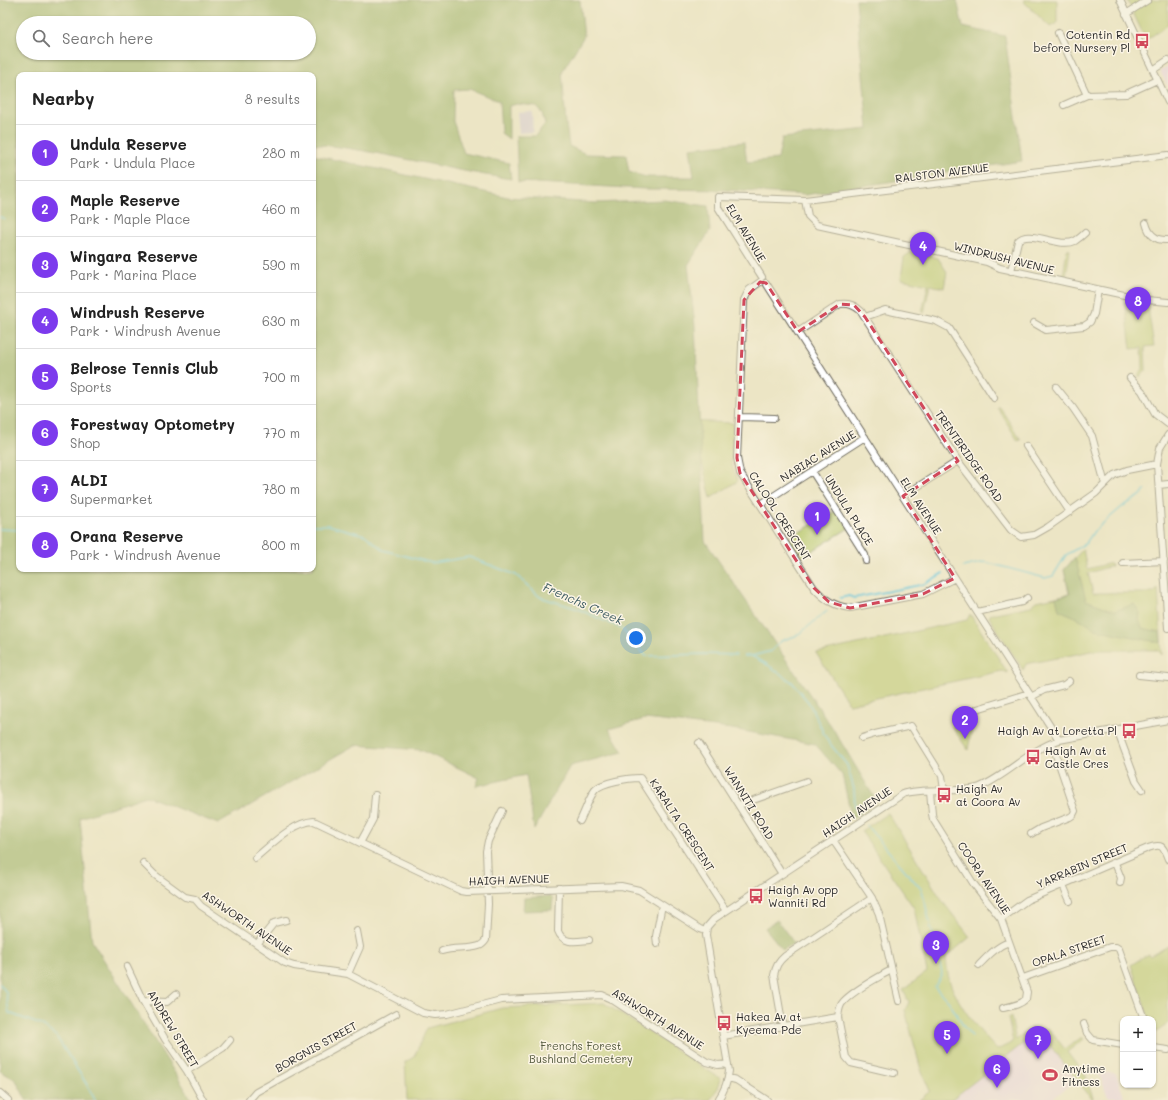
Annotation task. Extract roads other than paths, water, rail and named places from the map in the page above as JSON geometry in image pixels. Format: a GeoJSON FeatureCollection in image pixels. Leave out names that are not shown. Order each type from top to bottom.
{"type":"FeatureCollection","features":[{"type":"Feature","properties":{"kind":"street"},"geometry":{"type":"LineString","coordinates":[[1120,0],[1168,102]]}},
{"type":"Feature","properties":{"kind":"street"},"geometry":{"type":"LineString","coordinates":[[1126,14],[1148,0]]}},
{"type":"Feature","properties":{"kind":"street"},"geometry":{"type":"LineString","coordinates":[[1058,33],[1087,95]]}},
{"type":"Feature","properties":{"kind":"street"},"geometry":{"type":"LineString","coordinates":[[1153,70],[1168,60]]}},
{"type":"Feature","properties":{"kind":"street"},"geometry":{"type":"LineString","coordinates":[[1064,105],[1087,95],[1126,94],[1157,80]]}},
{"type":"Feature","properties":{"kind":"street","name":"RALSTON AVENUE"},"geometry":{"type":"LineString","coordinates":[[718,197],[805,200],[1168,155]]}},
{"type":"Feature","properties":{"kind":"street","name":"ELM AVENUE"},"geometry":{"type":"LineString","coordinates":[[718,197],[718,207],[763,281],[798,332],[1059,740]]}},
{"type":"Feature","properties":{"kind":"street","name":"WINDRUSH AVENUE"},"geometry":{"type":"LineString","coordinates":[[805,200],[808,216],[817,226],[987,262],[1011,271],[1098,290],[1147,300],[1168,302]]}},
{"type":"Feature","properties":{"kind":"street"},"geometry":{"type":"LineString","coordinates":[[1146,224],[1151,235],[1158,239],[1168,240]]}},
{"type":"Feature","properties":{"kind":"street"},"geometry":{"type":"LineString","coordinates":[[1011,271],[1018,241],[1020,239],[1028,236],[1064,243],[1075,241],[1085,233]]}},
{"type":"Feature","properties":{"kind":"street","name":"CALOOL CRESCENT"},"geometry":{"type":"LineString","coordinates":[[763,281],[749,290],[744,300],[737,458],[740,473],[814,588],[829,602],[839,607],[850,608],[923,594],[955,578]]}},
{"type":"Feature","properties":{"kind":"street"},"geometry":{"type":"LineString","coordinates":[[1034,323],[1046,330],[1084,326],[1090,322],[1094,314],[1098,290]]}},
{"type":"Feature","properties":{"kind":"street","name":"TRENTBRIDGE ROAD"},"geometry":{"type":"LineString","coordinates":[[798,332],[840,304],[847,303],[854,305],[865,317],[958,461],[1011,530],[1021,537],[1034,535],[1070,512],[1096,493],[1114,475],[1127,470],[1157,464]]}},
{"type":"Feature","properties":{"kind":"street"},"geometry":{"type":"LineString","coordinates":[[865,317],[885,310],[936,321],[949,328],[994,398]]}},
{"type":"Feature","properties":{"kind":"street"},"geometry":{"type":"LineString","coordinates":[[1130,378],[1142,391],[1155,414],[1168,424]]}},
{"type":"Feature","properties":{"kind":"street"},"geometry":{"type":"LineString","coordinates":[[1056,387],[1092,436],[1105,484]]}},
{"type":"Feature","properties":{"kind":"street"},"geometry":{"type":"LineString","coordinates":[[739,417],[774,418]]}},
{"type":"Feature","properties":{"kind":"street"},"geometry":{"type":"LineString","coordinates":[[1168,436],[1160,448],[1157,464],[1165,558],[1168,628]]}},
{"type":"Feature","properties":{"kind":"street","name":"NABIAC AVENUE"},"geometry":{"type":"LineString","coordinates":[[761,504],[865,438]]}},
{"type":"Feature","properties":{"kind":"street"},"geometry":{"type":"LineString","coordinates":[[1026,446],[1070,512]]}},
{"type":"Feature","properties":{"kind":"street"},"geometry":{"type":"LineString","coordinates":[[903,496],[958,461]]}},
{"type":"Feature","properties":{"kind":"street","name":"UNDULA PLACE"},"geometry":{"type":"LineString","coordinates":[[812,471],[865,555],[866,561]]}},
{"type":"Feature","properties":{"kind":"street"},"geometry":{"type":"LineString","coordinates":[[1159,485],[1168,484]]}},
{"type":"Feature","properties":{"kind":"street"},"geometry":{"type":"LineString","coordinates":[[1123,562],[1165,558]]}},
{"type":"Feature","properties":{"kind":"street"},"geometry":{"type":"LineString","coordinates":[[977,612],[1022,602],[1027,598]]}},
{"type":"Feature","properties":{"kind":"street"},"geometry":{"type":"LineString","coordinates":[[1139,676],[1168,678]]}},
{"type":"Feature","properties":{"kind":"street"},"geometry":{"type":"LineString","coordinates":[[977,709],[1064,685],[1069,681]]}},
{"type":"Feature","properties":{"kind":"street","name":"HAIGH AVENUE"},"geometry":{"type":"LineString","coordinates":[[254,858],[294,828],[305,822],[314,821],[461,891],[629,887],[639,890],[700,929],[706,931],[709,923],[726,911],[904,794],[944,790],[972,790],[980,787],[1037,750],[1059,740],[1168,720]]}},
{"type":"Feature","properties":{"kind":"street"},"geometry":{"type":"LineString","coordinates":[[862,738],[912,726],[942,776],[944,790]]}},
{"type":"Feature","properties":{"kind":"street"},"geometry":{"type":"LineString","coordinates":[[1118,730],[1136,781],[1142,790]]}},
{"type":"Feature","properties":{"kind":"street","name":"WANNITI ROAD"},"geometry":{"type":"LineString","coordinates":[[699,743],[782,874]]}},
{"type":"Feature","properties":{"kind":"street"},"geometry":{"type":"LineString","coordinates":[[1031,834],[1041,828],[1070,817],[1075,811],[1052,743]]}},
{"type":"Feature","properties":{"kind":"street","name":"KARALTA CRESCENT"},"geometry":{"type":"LineString","coordinates":[[580,821],[595,790],[600,786],[630,778],[640,778],[726,911]]}},
{"type":"Feature","properties":{"kind":"street"},"geometry":{"type":"LineString","coordinates":[[738,805],[807,781]]}},
{"type":"Feature","properties":{"kind":"street","name":"COORA AVENUE"},"geometry":{"type":"LineString","coordinates":[[930,791],[932,814],[934,819],[973,883],[1001,918],[1023,978],[1027,992],[1026,999],[1019,1004],[1003,1008]]}},
{"type":"Feature","properties":{"kind":"street"},"geometry":{"type":"LineString","coordinates":[[360,843],[373,819],[375,795]]}},
{"type":"Feature","properties":{"kind":"street"},"geometry":{"type":"LineString","coordinates":[[442,951],[450,948],[478,946],[484,944],[486,940],[488,891],[486,851],[488,841],[502,811]]}},
{"type":"Feature","properties":{"kind":"street"},"geometry":{"type":"LineString","coordinates":[[833,840],[872,898],[879,914],[899,1001]]}},
{"type":"Feature","properties":{"kind":"street","name":"YARRABIN STREET"},"geometry":{"type":"LineString","coordinates":[[1001,918],[1027,900],[1156,845],[1164,849],[1168,859]]}},
{"type":"Feature","properties":{"kind":"street","name":"ASHWORTH AVENUE"},"geometry":{"type":"LineString","coordinates":[[143,863],[155,875],[185,897],[195,899],[200,906],[285,963],[294,966],[348,974],[423,1013],[434,1016],[447,1014],[501,1000],[602,995],[707,1062],[718,1065],[728,1064]]}},
{"type":"Feature","properties":{"kind":"street"},"geometry":{"type":"LineString","coordinates":[[1115,863],[1121,878],[1120,884]]}},
{"type":"Feature","properties":{"kind":"street"},"geometry":{"type":"LineString","coordinates":[[1063,885],[1070,901]]}},
{"type":"Feature","properties":{"kind":"street"},"geometry":{"type":"LineString","coordinates":[[559,888],[558,931],[560,937],[565,941],[590,940]]}},
{"type":"Feature","properties":{"kind":"street"},"geometry":{"type":"LineString","coordinates":[[784,1027],[774,975],[779,961],[872,898]]}},
{"type":"Feature","properties":{"kind":"street"},"geometry":{"type":"LineString","coordinates":[[657,944],[656,936],[662,905]]}},
{"type":"Feature","properties":{"kind":"street"},"geometry":{"type":"LineString","coordinates":[[257,944],[274,923],[286,920]]}},
{"type":"Feature","properties":{"kind":"street"},"geometry":{"type":"LineString","coordinates":[[348,974],[360,947],[357,931]]}},
{"type":"Feature","properties":{"kind":"street"},"geometry":{"type":"LineString","coordinates":[[706,931],[728,1064],[728,1078],[724,1090],[718,1100]]}},
{"type":"Feature","properties":{"kind":"street"},"geometry":{"type":"LineString","coordinates":[[980,965],[991,952],[1004,943],[1009,942]]}},
{"type":"Feature","properties":{"kind":"street","name":"OPALA STREET"},"geometry":{"type":"LineString","coordinates":[[1023,978],[1110,947],[1116,947],[1119,950],[1143,1016]]}},
{"type":"Feature","properties":{"kind":"street","name":"ANDREW STREET"},"geometry":{"type":"LineString","coordinates":[[127,967],[165,1039],[203,1100]]}},
{"type":"Feature","properties":{"kind":"street"},"geometry":{"type":"LineString","coordinates":[[891,970],[843,1002],[839,1008],[838,1017],[846,1057],[851,1063],[894,1072]]}},
{"type":"Feature","properties":{"kind":"street"},"geometry":{"type":"LineString","coordinates":[[144,1001],[167,1002],[176,994]]}},
{"type":"Feature","properties":{"kind":"street","name":"BORGNIS STREET"},"geometry":{"type":"LineString","coordinates":[[249,1100],[256,1092],[396,1014]]}},
{"type":"Feature","properties":{"kind":"street"},"geometry":{"type":"LineString","coordinates":[[723,1036],[838,1017]]}},
{"type":"Feature","properties":{"kind":"street"},"geometry":{"type":"LineString","coordinates":[[1084,1024],[1087,1033],[1094,1040],[1120,1044]]}},
{"type":"Feature","properties":{"kind":"street"},"geometry":{"type":"LineString","coordinates":[[186,1071],[223,1048],[230,1040]]}},
{"type":"Feature","properties":{"kind":"street"},"geometry":{"type":"LineString","coordinates":[[1156,1048],[1168,1050]]}},
{"type":"Feature","properties":{"kind":"street"},"geometry":{"type":"LineString","coordinates":[[728,1078],[736,1080],[767,1100]]}},
{"type":"Feature","properties":{"kind":"street"},"geometry":{"type":"LineString","coordinates":[[0,1093],[8,1100]]}},
{"type":"Feature","properties":{"kind":"waterway"},"geometry":{"type":"LineString","coordinates":[[0,217],[5,219]]}},
{"type":"Feature","properties":{"kind":"waterway"},"geometry":{"type":"LineString","coordinates":[[963,567],[985,562],[1045,578],[1053,576],[1066,555],[1086,543],[1094,531],[1122,507],[1140,496],[1146,490]]}},
{"type":"Feature","properties":{"kind":"waterway","name":"Frenchs Creek"},"geometry":{"type":"LineString","coordinates":[[316,525],[328,525],[365,535],[383,550],[432,563],[469,557],[516,575],[540,597],[578,609],[621,628],[646,656],[703,654],[736,655]]}},
{"type":"Feature","properties":{"kind":"waterway","name":"Frenchs Creek"},"geometry":{"type":"LineString","coordinates":[[0,529],[16,530]]}},
{"type":"Feature","properties":{"kind":"waterway"},"geometry":{"type":"LineString","coordinates":[[840,598],[849,596],[854,598],[925,584],[943,573]]}},
{"type":"Feature","properties":{"kind":"waterway"},"geometry":{"type":"LineString","coordinates":[[752,656],[771,651],[781,641],[798,635],[827,611]]}},
{"type":"Feature","properties":{"kind":"waterway","name":"Frenchs Creek"},"geometry":{"type":"LineString","coordinates":[[744,656],[752,656],[792,682],[809,703],[827,740],[847,765],[854,789],[855,807],[859,813]]}},
{"type":"Feature","properties":{"kind":"waterway"},"geometry":{"type":"LineString","coordinates":[[866,825],[922,890],[942,973],[935,987],[949,1002],[964,1027],[972,1036]]}},
{"type":"Feature","properties":{"kind":"waterway"},"geometry":{"type":"LineString","coordinates":[[0,984],[6,992],[9,1013],[41,1025],[56,1036],[95,1100]]}},
{"type":"Feature","properties":{"kind":"place","name":"Cotentin Rd before Nursery Pl"},"geometry":{"type":"Point","coordinates":[1142,41]}},
{"type":"Feature","properties":{"kind":"place","name":"Windrush Reserve"},"geometry":{"type":"Point","coordinates":[923,265]}},
{"type":"Feature","properties":{"kind":"place","name":"Orana Reserve"},"geometry":{"type":"Point","coordinates":[1138,320]}},
{"type":"Feature","properties":{"kind":"place","name":"Undula Reserve"},"geometry":{"type":"Point","coordinates":[817,535]}},
{"type":"Feature","properties":{"kind":"place","name":"Haigh Av at Loretta Pl"},"geometry":{"type":"Point","coordinates":[1129,731]}},
{"type":"Feature","properties":{"kind":"place","name":"Maple Reserve"},"geometry":{"type":"Point","coordinates":[965,739]}},
{"type":"Feature","properties":{"kind":"place","name":"Haigh Av at Castle Cres"},"geometry":{"type":"Point","coordinates":[1033,757]}},
{"type":"Feature","properties":{"kind":"place","name":"Haigh Av at Coora Av"},"geometry":{"type":"Point","coordinates":[944,795]}},
{"type":"Feature","properties":{"kind":"place","name":"Haigh Av opp Wanniti Rd"},"geometry":{"type":"Point","coordinates":[756,896]}},
{"type":"Feature","properties":{"kind":"place","name":"Wingara Reserve"},"geometry":{"type":"Point","coordinates":[936,964]}},
{"type":"Feature","properties":{"kind":"place","name":"Hakea Av at Kyeema Pde"},"geometry":{"type":"Point","coordinates":[724,1023]}},
{"type":"Feature","properties":{"kind":"place","name":"Belrose Tennis Club"},"geometry":{"type":"Point","coordinates":[947,1054]}},
{"type":"Feature","properties":{"kind":"place","name":"ALDI"},"geometry":{"type":"Point","coordinates":[1038,1059]}},
{"type":"Feature","properties":{"kind":"place","name":"Anytime Fitness"},"geometry":{"type":"Point","coordinates":[1050,1075]}},
{"type":"Feature","properties":{"kind":"place","name":"Forestway Optometry"},"geometry":{"type":"Point","coordinates":[997,1088]}},
{"type":"Feature","properties":{"kind":"park label","name":"Frenchs Forest Bushland Cemetery"},"geometry":{"type":"Point","coordinates":[581,1052]}}]}
